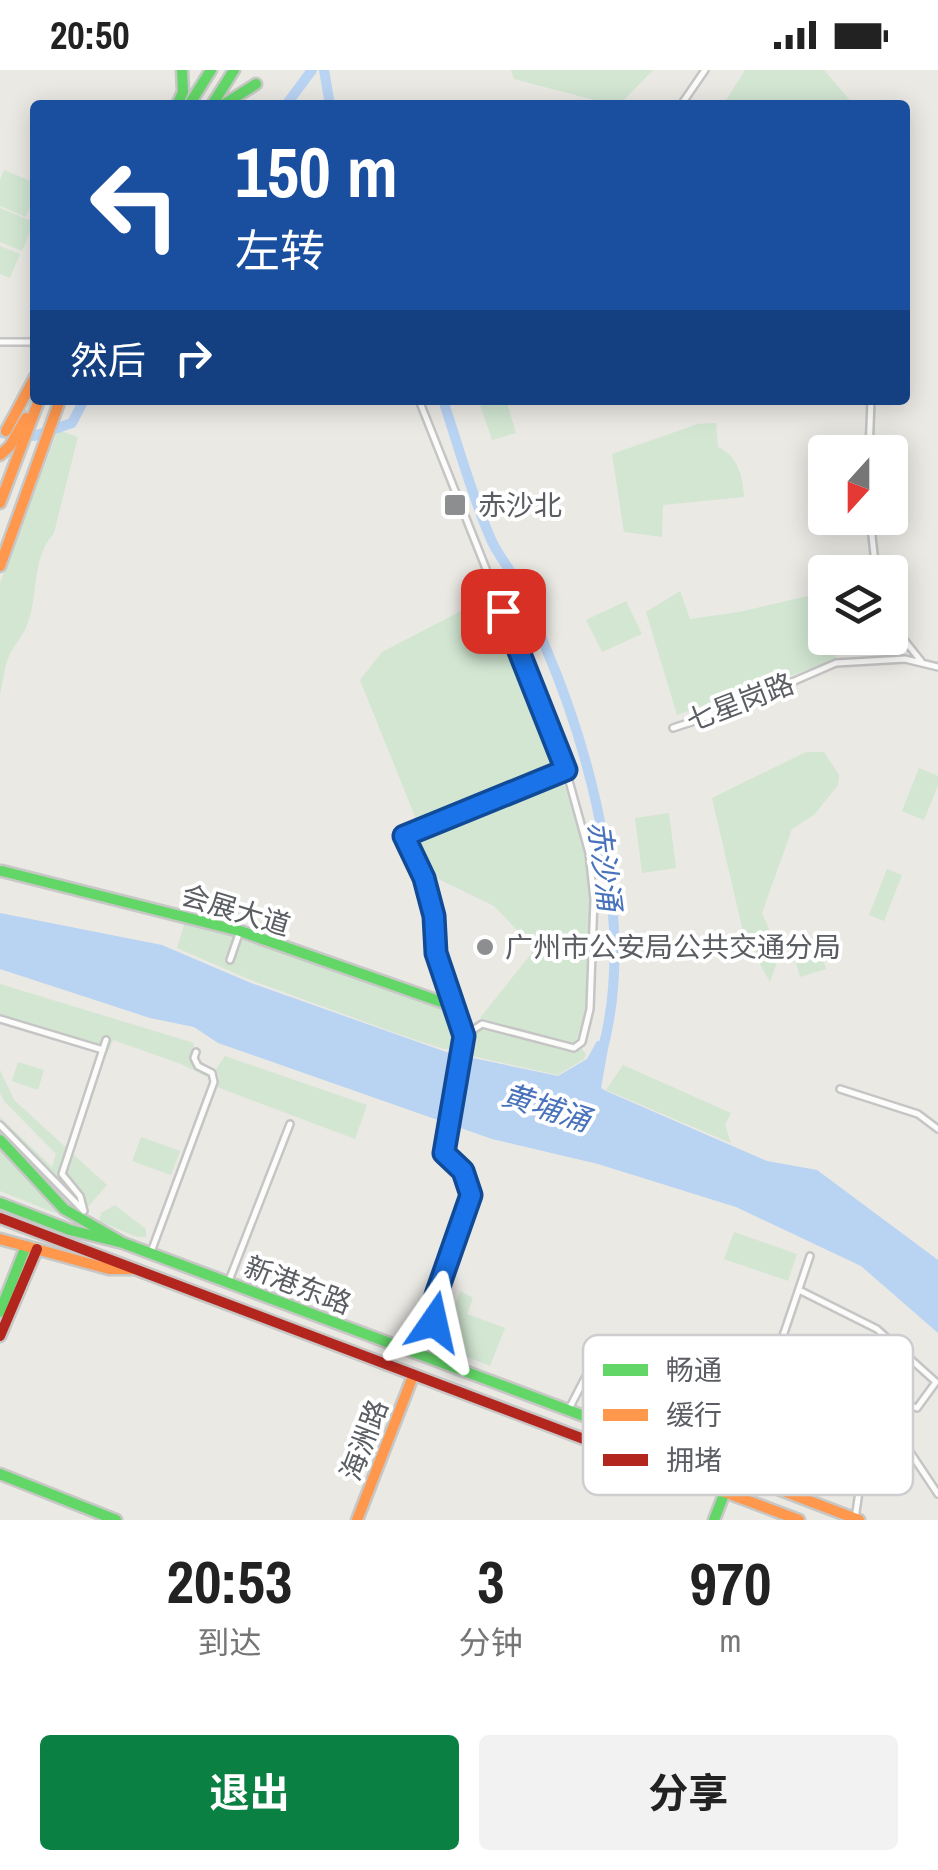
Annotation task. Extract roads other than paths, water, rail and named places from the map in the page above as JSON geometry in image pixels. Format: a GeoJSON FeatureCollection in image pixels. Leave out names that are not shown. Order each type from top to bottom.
{"type":"FeatureCollection","features":[{"type":"Feature","properties":{"kind":"main road"},"geometry":{"type":"LineString","coordinates":[[179,100],[182,70]]}},
{"type":"Feature","properties":{"kind":"main road"},"geometry":{"type":"LineString","coordinates":[[193,100],[211,70]]}},
{"type":"Feature","properties":{"kind":"main road"},"geometry":{"type":"LineString","coordinates":[[215,100],[234,70]]}},
{"type":"Feature","properties":{"kind":"main road"},"geometry":{"type":"LineString","coordinates":[[229,100],[256,84]]}},
{"type":"Feature","properties":{"kind":"main road"},"geometry":{"type":"LineString","coordinates":[[3,433],[30,386]]}},
{"type":"Feature","properties":{"kind":"main road"},"geometry":{"type":"LineString","coordinates":[[2,454],[34,405]]}},
{"type":"Feature","properties":{"kind":"main road"},"geometry":{"type":"LineString","coordinates":[[0,566],[58,405]]}},
{"type":"Feature","properties":{"kind":"main road"},"geometry":{"type":"LineString","coordinates":[[0,503],[29,416]]}},
{"type":"Feature","properties":{"kind":"main road","name":"会展大道"},"geometry":{"type":"LineString","coordinates":[[2,871],[240,931],[453,1006]]}},
{"type":"Feature","properties":{"kind":"main road"},"geometry":{"type":"LineString","coordinates":[[0,1140],[53,1199],[91,1227],[122,1243]]}},
{"type":"Feature","properties":{"kind":"main road","name":"新港东路"},"geometry":{"type":"LineString","coordinates":[[0,1203],[70,1230],[122,1243],[583,1417]]}},
{"type":"Feature","properties":{"kind":"main road","name":"新港东路"},"geometry":{"type":"LineString","coordinates":[[0,1218],[583,1439]]}},
{"type":"Feature","properties":{"kind":"main road"},"geometry":{"type":"LineString","coordinates":[[0,1239],[109,1268],[132,1269]]}},
{"type":"Feature","properties":{"kind":"main road"},"geometry":{"type":"LineString","coordinates":[[0,1312],[4,1292],[32,1248]]}},
{"type":"Feature","properties":{"kind":"main road"},"geometry":{"type":"LineString","coordinates":[[0,1336],[32,1248]]}},
{"type":"Feature","properties":{"kind":"main road"},"geometry":{"type":"LineString","coordinates":[[379,1364],[398,1358],[398,1351],[387,1342]]}},
{"type":"Feature","properties":{"kind":"main road"},"geometry":{"type":"LineString","coordinates":[[409,1374],[422,1356]]}},
{"type":"Feature","properties":{"kind":"main road"},"geometry":{"type":"LineString","coordinates":[[428,1381],[418,1373],[419,1366],[424,1361],[434,1361]]}},
{"type":"Feature","properties":{"kind":"main road","name":"海洲路"},"geometry":{"type":"LineString","coordinates":[[357,1520],[409,1374]]}},
{"type":"Feature","properties":{"kind":"main road"},"geometry":{"type":"LineString","coordinates":[[0,1474],[116,1520]]}},
{"type":"Feature","properties":{"kind":"main road"},"geometry":{"type":"LineString","coordinates":[[714,1520],[724,1495]]}},
{"type":"Feature","properties":{"kind":"main road","name":"新港东路"},"geometry":{"type":"LineString","coordinates":[[733,1495],[799,1520]]}},
{"type":"Feature","properties":{"kind":"main road","name":"新港东路"},"geometry":{"type":"LineString","coordinates":[[791,1495],[857,1519]]}},
{"type":"Feature","properties":{"kind":"street"},"geometry":{"type":"LineString","coordinates":[[685,100],[705,70]]}},
{"type":"Feature","properties":{"kind":"street"},"geometry":{"type":"LineString","coordinates":[[0,342],[30,342]]}},
{"type":"Feature","properties":{"kind":"street"},"geometry":{"type":"LineString","coordinates":[[421,405],[566,770],[589,853],[594,898],[590,1009],[582,1042],[574,1048],[482,1024],[464,1036]]}},
{"type":"Feature","properties":{"kind":"street"},"geometry":{"type":"LineString","coordinates":[[869,435],[871,405]]}},
{"type":"Feature","properties":{"kind":"street"},"geometry":{"type":"LineString","coordinates":[[908,645],[923,664]]}},
{"type":"Feature","properties":{"kind":"street","name":"七星岗路"},"geometry":{"type":"LineString","coordinates":[[673,728],[725,711],[836,664],[904,659],[938,667]]}},
{"type":"Feature","properties":{"kind":"street"},"geometry":{"type":"LineString","coordinates":[[422,1356],[434,1322],[436,1295],[471,1195],[463,1171],[444,1153],[464,1036],[436,953],[434,916],[424,878],[404,836],[566,770]]}},
{"type":"Feature","properties":{"kind":"street"},"geometry":{"type":"LineString","coordinates":[[230,960],[240,931]]}},
{"type":"Feature","properties":{"kind":"street"},"geometry":{"type":"LineString","coordinates":[[0,1019],[103,1050]]}},
{"type":"Feature","properties":{"kind":"street"},"geometry":{"type":"LineString","coordinates":[[91,1227],[80,1196],[62,1174],[106,1040]]}},
{"type":"Feature","properties":{"kind":"street"},"geometry":{"type":"LineString","coordinates":[[151,1254],[212,1082],[212,1072],[198,1066],[196,1052]]}},
{"type":"Feature","properties":{"kind":"street"},"geometry":{"type":"LineString","coordinates":[[840,1089],[918,1114],[938,1129]]}},
{"type":"Feature","properties":{"kind":"street"},"geometry":{"type":"LineString","coordinates":[[228,1283],[290,1124]]}},
{"type":"Feature","properties":{"kind":"street"},"geometry":{"type":"LineString","coordinates":[[0,1126],[84,1212]]}},
{"type":"Feature","properties":{"kind":"street"},"geometry":{"type":"LineString","coordinates":[[782,1335],[810,1256]]}},
{"type":"Feature","properties":{"kind":"street"},"geometry":{"type":"LineString","coordinates":[[799,1290],[883,1335]]}},
{"type":"Feature","properties":{"kind":"street"},"geometry":{"type":"LineString","coordinates":[[913,1362],[936,1382],[917,1408],[913,1407]]}},
{"type":"Feature","properties":{"kind":"street"},"geometry":{"type":"LineString","coordinates":[[568,1411],[583,1382]]}},
{"type":"Feature","properties":{"kind":"street"},"geometry":{"type":"LineString","coordinates":[[913,1456],[938,1494]]}},
{"type":"Feature","properties":{"kind":"water","name":"黄埔涌"},"geometry":{"type":"Polygon","coordinates":[[[0,913],[162,945],[251,983],[449,1053],[558,1076],[587,1059],[597,1041],[609,1043],[601,1088],[767,1161],[817,1170],[938,1260],[938,1333],[861,1266],[736,1207],[598,1164],[492,1139],[218,1043],[194,1027],[150,1018],[0,969],[0,913]]]}},
{"type":"Feature","properties":{"kind":"waterway"},"geometry":{"type":"LineString","coordinates":[[290,100],[312,70]]}},
{"type":"Feature","properties":{"kind":"waterway","name":"赤沙涌"},"geometry":{"type":"LineString","coordinates":[[324,70],[329,100]]}},
{"type":"Feature","properties":{"kind":"waterway"},"geometry":{"type":"LineString","coordinates":[[0,433],[34,436],[72,423],[81,405]]}},
{"type":"Feature","properties":{"kind":"waterway","name":"赤沙涌"},"geometry":{"type":"LineString","coordinates":[[445,405],[490,537],[522,593],[563,691],[594,793],[612,902],[614,956],[611,1007],[601,1055]]}},
{"type":"Feature","properties":{"kind":"place","name":"赤沙北"},"geometry":{"type":"Point","coordinates":[455,505]}},
{"type":"Feature","properties":{"kind":"place","name":"广州市公安局公共交通分局"},"geometry":{"type":"Point","coordinates":[485,947]}}]}
